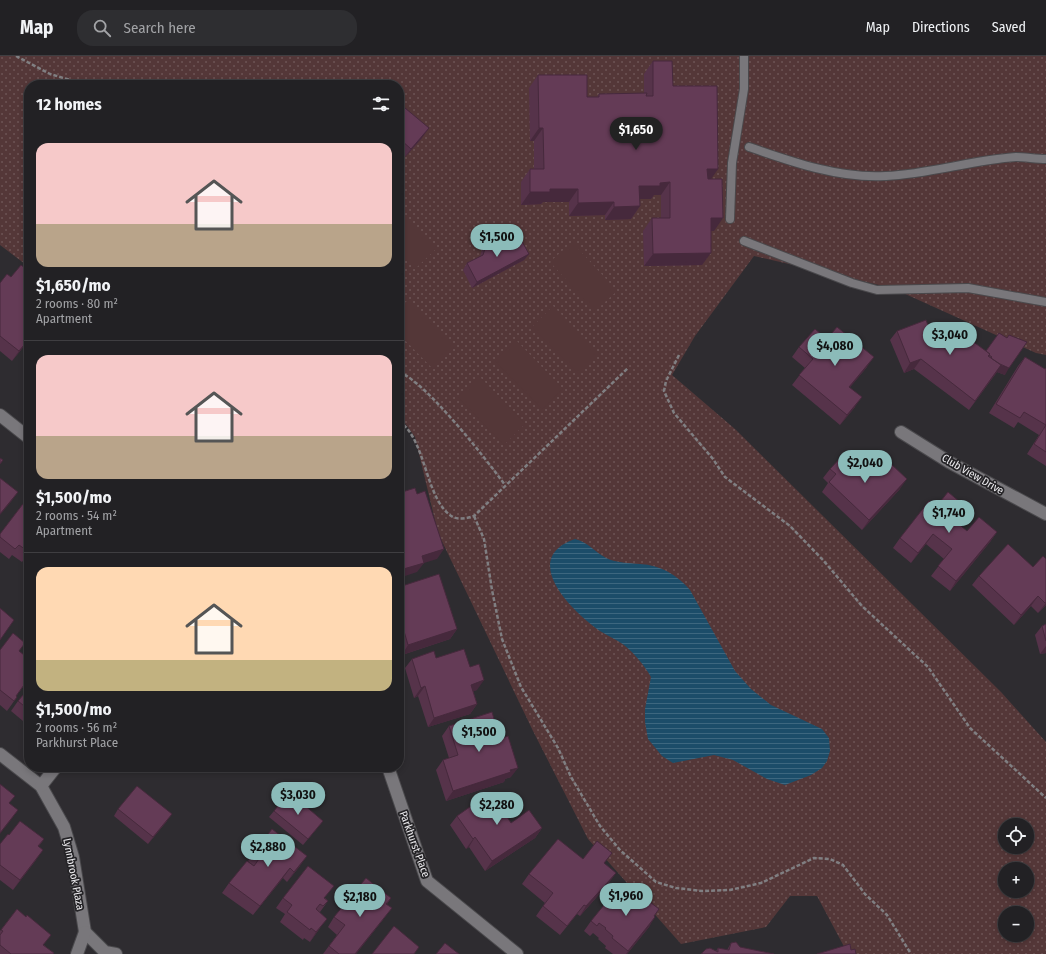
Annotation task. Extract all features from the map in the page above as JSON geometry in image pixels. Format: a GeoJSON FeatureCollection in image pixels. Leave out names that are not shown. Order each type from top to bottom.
{"type":"FeatureCollection","features":[{"type":"Feature","properties":{"kind":"street"},"geometry":{"type":"LineString","coordinates":[[0,415],[24,434]]}},
{"type":"Feature","properties":{"kind":"street","name":"Club View Drive"},"geometry":{"type":"LineString","coordinates":[[901,432],[949,462],[1046,514]]}},
{"type":"Feature","properties":{"kind":"street","name":"Lynnbrook Plaza"},"geometry":{"type":"LineString","coordinates":[[0,754],[41,786],[64,827],[73,857],[85,932]]}},
{"type":"Feature","properties":{"kind":"street"},"geometry":{"type":"LineString","coordinates":[[41,786],[52,772]]}},
{"type":"Feature","properties":{"kind":"street","name":"Parkhurst Place"},"geometry":{"type":"LineString","coordinates":[[390,772],[427,881],[517,954]]}},
{"type":"Feature","properties":{"kind":"street"},"geometry":{"type":"LineString","coordinates":[[77,954],[85,932],[106,952],[116,954]]}},
{"type":"Feature","properties":{"kind":"lane"},"geometry":{"type":"LineString","coordinates":[[730,219],[732,163],[744,89],[744,56]]}},
{"type":"Feature","properties":{"kind":"lane"},"geometry":{"type":"LineString","coordinates":[[750,147],[782,159],[842,174],[884,176],[928,172],[980,162],[1017,157],[1046,159]]}},
{"type":"Feature","properties":{"kind":"lane"},"geometry":{"type":"LineString","coordinates":[[744,241],[852,284],[878,290],[968,288],[1046,302]]}},
{"type":"Feature","properties":{"kind":"path"},"geometry":{"type":"LineString","coordinates":[[16,56],[50,74],[70,80]]}},
{"type":"Feature","properties":{"kind":"path"},"geometry":{"type":"LineString","coordinates":[[679,355],[666,381],[664,391],[674,413],[714,459],[725,477],[790,526],[823,560],[862,606],[928,667],[970,728],[1046,798]]}},
{"type":"Feature","properties":{"kind":"path"},"geometry":{"type":"LineString","coordinates":[[404,426],[412,435],[441,504],[453,517],[465,519],[474,516],[628,368]]}},
{"type":"Feature","properties":{"kind":"path"},"geometry":{"type":"LineString","coordinates":[[404,373],[422,387],[488,461],[505,485]]}},
{"type":"Feature","properties":{"kind":"path"},"geometry":{"type":"LineString","coordinates":[[474,516],[484,539],[502,639],[521,687],[558,748],[572,777],[600,826],[620,850],[656,882],[676,888],[702,891],[730,890],[761,884],[814,858],[830,858],[843,865],[865,894],[887,915],[912,954]]}},
{"type":"Feature","properties":{"kind":"shaded area"},"geometry":{"type":"Polygon","coordinates":[[[0,56],[1046,56],[1046,355],[1036,353],[892,288],[754,256],[695,336],[672,375],[735,429],[1001,692],[1046,742],[1046,954],[848,954],[817,896],[790,896],[766,927],[681,944],[588,839],[533,731],[438,533],[415,437],[404,422],[404,80],[24,80],[24,263],[0,245],[0,56]]]}},
{"type":"Feature","properties":{"kind":"shaded area"},"geometry":{"type":"Polygon","coordinates":[[[404,214],[437,248],[415,269],[404,257],[404,214]]]}},
{"type":"Feature","properties":{"kind":"shaded area"},"geometry":{"type":"Polygon","coordinates":[[[572,242],[617,291],[595,311],[550,262],[572,242]]]}},
{"type":"Feature","properties":{"kind":"shaded area"},"geometry":{"type":"Polygon","coordinates":[[[408,300],[454,348],[433,369],[404,339],[404,304],[408,300]]]}},
{"type":"Feature","properties":{"kind":"shaded area"},"geometry":{"type":"Polygon","coordinates":[[[553,306],[600,354],[579,374],[532,327],[553,306]]]}},
{"type":"Feature","properties":{"kind":"shaded area"},"geometry":{"type":"Polygon","coordinates":[[[516,340],[563,389],[542,409],[495,361],[516,340]]]}},
{"type":"Feature","properties":{"kind":"shaded area"},"geometry":{"type":"Polygon","coordinates":[[[479,376],[525,424],[504,445],[458,397],[479,376]]]}},
{"type":"Feature","properties":{"kind":"water"},"geometry":{"type":"Polygon","coordinates":[[[575,539],[584,542],[602,556],[610,560],[655,566],[674,575],[680,580],[690,590],[735,671],[751,689],[771,705],[822,729],[829,738],[830,751],[827,761],[822,768],[811,775],[785,785],[767,779],[733,760],[714,755],[673,763],[662,756],[648,739],[645,722],[645,709],[651,677],[636,656],[624,645],[600,631],[589,622],[565,599],[556,585],[551,572],[551,559],[559,548],[575,539]]]}},
{"type":"Feature","properties":{"kind":"building"},"geometry":{"type":"Polygon","coordinates":[[[653,61],[672,61],[673,86],[717,86],[718,169],[707,169],[708,179],[722,179],[723,218],[711,218],[711,253],[653,254],[652,218],[670,218],[670,182],[660,183],[660,186],[639,186],[640,206],[614,207],[614,202],[578,203],[578,189],[550,189],[550,192],[530,192],[530,169],[544,169],[543,128],[539,128],[538,75],[587,75],[587,97],[599,97],[599,94],[647,93],[646,96],[653,96],[653,61]]]}},
{"type":"Feature","properties":{"kind":"building"},"geometry":{"type":"Polygon","coordinates":[[[404,107],[429,128],[411,149],[404,143],[404,107]]]}},
{"type":"Feature","properties":{"kind":"building"},"geometry":{"type":"Polygon","coordinates":[[[519,236],[529,254],[477,282],[467,263],[483,255],[488,239],[504,244],[519,236]]]}},
{"type":"Feature","properties":{"kind":"building"},"geometry":{"type":"Polygon","coordinates":[[[21,265],[24,267],[24,345],[19,351],[0,336],[0,283],[7,274],[11,277],[21,265]]]}},
{"type":"Feature","properties":{"kind":"building"},"geometry":{"type":"Polygon","coordinates":[[[926,320],[931,333],[932,331],[934,332],[940,324],[950,331],[953,327],[990,354],[988,356],[1001,365],[975,401],[921,359],[910,363],[897,331],[926,320]]]}},
{"type":"Feature","properties":{"kind":"building"},"geometry":{"type":"Polygon","coordinates":[[[837,327],[874,357],[849,387],[862,397],[847,415],[799,375],[813,359],[799,347],[815,329],[827,339],[837,327]]]}},
{"type":"Feature","properties":{"kind":"building"},"geometry":{"type":"Polygon","coordinates":[[[999,333],[1007,338],[1009,335],[1027,342],[1009,368],[991,358],[992,357],[989,355],[990,354],[986,351],[999,333]]]}},
{"type":"Feature","properties":{"kind":"building"},"geometry":{"type":"Polygon","coordinates":[[[1025,357],[1045,369],[1046,368],[1046,425],[1024,412],[1020,418],[996,404],[1025,357]]]}},
{"type":"Feature","properties":{"kind":"building"},"geometry":{"type":"Polygon","coordinates":[[[1046,425],[1046,452],[1034,444],[1046,425]]]}},
{"type":"Feature","properties":{"kind":"building"},"geometry":{"type":"Polygon","coordinates":[[[856,454],[879,476],[890,463],[907,479],[869,520],[829,482],[836,474],[830,469],[842,456],[848,461],[856,454]]]}},
{"type":"Feature","properties":{"kind":"building"},"geometry":{"type":"Polygon","coordinates":[[[0,478],[18,492],[0,514],[0,478]]]}},
{"type":"Feature","properties":{"kind":"building"},"geometry":{"type":"Polygon","coordinates":[[[415,488],[417,494],[425,491],[444,549],[422,556],[424,563],[404,569],[404,491],[415,488]]]}},
{"type":"Feature","properties":{"kind":"building"},"geometry":{"type":"Polygon","coordinates":[[[948,492],[966,507],[955,521],[967,531],[979,517],[997,532],[956,581],[938,566],[952,549],[933,534],[918,553],[900,538],[929,501],[936,507],[948,492]]]}},
{"type":"Feature","properties":{"kind":"building"},"geometry":{"type":"Polygon","coordinates":[[[24,503],[24,548],[19,545],[15,549],[0,537],[0,534],[24,503]]]}},
{"type":"Feature","properties":{"kind":"building"},"geometry":{"type":"Polygon","coordinates":[[[1008,544],[1033,567],[1043,556],[1046,559],[1046,603],[1038,596],[1021,615],[979,576],[1008,544]]]}},
{"type":"Feature","properties":{"kind":"building"},"geometry":{"type":"Polygon","coordinates":[[[439,574],[457,629],[408,645],[404,631],[404,585],[439,574]]]}},
{"type":"Feature","properties":{"kind":"building"},"geometry":{"type":"Polygon","coordinates":[[[0,608],[14,620],[0,640],[0,608]]]}},
{"type":"Feature","properties":{"kind":"building"},"geometry":{"type":"Polygon","coordinates":[[[1046,624],[1046,641],[1042,626],[1046,624]]]}},
{"type":"Feature","properties":{"kind":"building"},"geometry":{"type":"Polygon","coordinates":[[[13,633],[24,642],[19,651],[24,655],[24,685],[14,701],[0,690],[0,650],[13,633]]]}},
{"type":"Feature","properties":{"kind":"building"},"geometry":{"type":"Polygon","coordinates":[[[464,649],[470,667],[479,664],[484,680],[471,685],[477,704],[434,718],[425,686],[421,688],[412,659],[434,651],[436,658],[464,649]]]}},
{"type":"Feature","properties":{"kind":"building"},"geometry":{"type":"Polygon","coordinates":[[[24,694],[24,706],[18,701],[24,694]]]}},
{"type":"Feature","properties":{"kind":"building"},"geometry":{"type":"Polygon","coordinates":[[[492,712],[500,739],[508,736],[518,768],[510,770],[511,772],[453,791],[443,760],[458,755],[449,726],[492,712]]]}},
{"type":"Feature","properties":{"kind":"building"},"geometry":{"type":"Polygon","coordinates":[[[0,784],[15,796],[9,803],[18,810],[0,833],[0,784]]]}},
{"type":"Feature","properties":{"kind":"building"},"geometry":{"type":"Polygon","coordinates":[[[137,786],[172,814],[153,837],[118,809],[137,786]]]}},
{"type":"Feature","properties":{"kind":"building"},"geometry":{"type":"Polygon","coordinates":[[[289,792],[323,821],[308,839],[274,811],[289,792]]]}},
{"type":"Feature","properties":{"kind":"building"},"geometry":{"type":"Polygon","coordinates":[[[491,792],[500,806],[503,804],[507,810],[504,812],[511,823],[529,810],[542,828],[492,861],[475,837],[473,839],[457,816],[491,792]]]}},
{"type":"Feature","properties":{"kind":"building"},"geometry":{"type":"Polygon","coordinates":[[[20,821],[44,839],[38,846],[43,850],[20,880],[0,865],[0,844],[20,821]]]}},
{"type":"Feature","properties":{"kind":"building"},"geometry":{"type":"Polygon","coordinates":[[[272,829],[307,856],[294,872],[290,868],[260,906],[229,883],[247,861],[254,866],[261,856],[255,851],[272,829]]]}},
{"type":"Feature","properties":{"kind":"building"},"geometry":{"type":"Polygon","coordinates":[[[558,839],[583,859],[597,841],[612,853],[604,863],[616,873],[586,906],[584,905],[567,926],[543,906],[553,893],[529,874],[558,839]]]}},
{"type":"Feature","properties":{"kind":"building"},"geometry":{"type":"Polygon","coordinates":[[[308,866],[334,886],[324,898],[328,901],[323,906],[320,904],[316,909],[327,919],[316,932],[311,928],[310,930],[287,912],[292,905],[283,898],[308,866]]]}},
{"type":"Feature","properties":{"kind":"building"},"geometry":{"type":"Polygon","coordinates":[[[366,878],[391,898],[386,904],[392,908],[355,954],[339,954],[329,946],[345,925],[334,917],[366,878]]]}},
{"type":"Feature","properties":{"kind":"building"},"geometry":{"type":"Polygon","coordinates":[[[617,889],[627,896],[633,889],[659,909],[654,916],[655,917],[628,951],[612,938],[613,936],[605,929],[606,928],[599,923],[597,926],[591,921],[617,889]]]}},
{"type":"Feature","properties":{"kind":"building"},"geometry":{"type":"Polygon","coordinates":[[[17,909],[26,917],[27,915],[51,935],[43,945],[54,953],[53,954],[11,954],[0,945],[0,935],[3,931],[1,930],[17,909]]]}},
{"type":"Feature","properties":{"kind":"building"},"geometry":{"type":"Polygon","coordinates":[[[394,926],[419,947],[414,954],[372,954],[394,926]]]}},
{"type":"Feature","properties":{"kind":"building"},"geometry":{"type":"Polygon","coordinates":[[[736,942],[740,947],[774,954],[702,954],[706,949],[710,948],[718,952],[718,948],[729,950],[731,943],[736,942]]]}},
{"type":"Feature","properties":{"kind":"building"},"geometry":{"type":"Polygon","coordinates":[[[445,943],[459,954],[436,954],[445,943]]]}},
{"type":"Feature","properties":{"kind":"building"},"geometry":{"type":"Polygon","coordinates":[[[850,944],[851,950],[855,949],[856,954],[817,954],[850,944]]]}}]}
